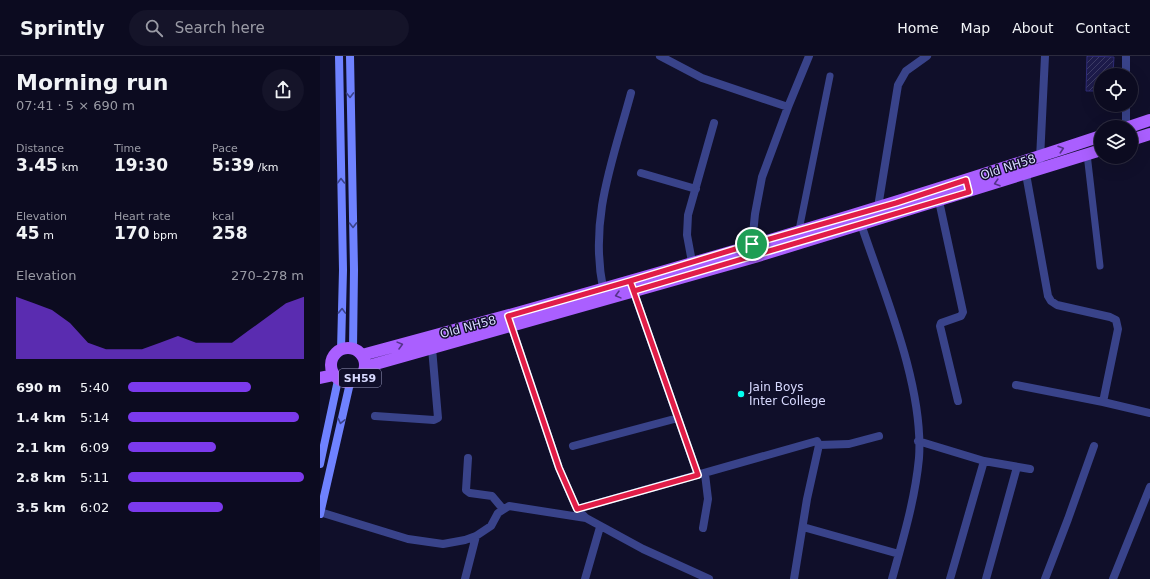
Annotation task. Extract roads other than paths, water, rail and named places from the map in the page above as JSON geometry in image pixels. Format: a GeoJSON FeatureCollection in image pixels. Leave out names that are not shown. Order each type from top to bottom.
{"type":"FeatureCollection","features":[{"type":"Feature","properties":{"kind":"main road"},"geometry":{"type":"LineString","coordinates":[[339,56],[343,270],[355,355]]}},
{"type":"Feature","properties":{"kind":"main road"},"geometry":{"type":"LineString","coordinates":[[350,56],[355,355]]}},
{"type":"Feature","properties":{"kind":"main road"},"geometry":{"type":"LineString","coordinates":[[1138,138],[1148,134],[1147,121]]}},
{"type":"Feature","properties":{"kind":"main road","name":"Old NH58"},"geometry":{"type":"LineString","coordinates":[[355,355],[510,321],[632,286],[861,224],[939,201],[967,186],[1040,156],[1094,138]]}},
{"type":"Feature","properties":{"kind":"main road","name":"Old NH58"},"geometry":{"type":"LineString","coordinates":[[355,355],[432,348],[603,288],[632,286],[692,262],[878,207],[1026,174],[1094,152]]}},
{"type":"Feature","properties":{"kind":"main road","name":"SH59"},"geometry":{"type":"LineString","coordinates":[[320,378],[334,373],[360,378],[355,355],[336,353],[334,373]]}},
{"type":"Feature","properties":{"kind":"main road"},"geometry":{"type":"LineString","coordinates":[[320,464],[334,373]]}},
{"type":"Feature","properties":{"kind":"main road"},"geometry":{"type":"LineString","coordinates":[[320,513],[334,373]]}},
{"type":"Feature","properties":{"kind":"street"},"geometry":{"type":"LineString","coordinates":[[660,56],[702,78],[788,107]]}},
{"type":"Feature","properties":{"kind":"street"},"geometry":{"type":"LineString","coordinates":[[752,244],[755,214],[762,177],[809,56]]}},
{"type":"Feature","properties":{"kind":"street"},"geometry":{"type":"LineString","coordinates":[[878,207],[898,84],[906,71],[928,56]]}},
{"type":"Feature","properties":{"kind":"street"},"geometry":{"type":"LineString","coordinates":[[1039,170],[1045,56]]}},
{"type":"Feature","properties":{"kind":"street"},"geometry":{"type":"LineString","coordinates":[[1126,56],[1126,68]]}},
{"type":"Feature","properties":{"kind":"street"},"geometry":{"type":"LineString","coordinates":[[603,288],[598,264],[600,213],[631,93]]}},
{"type":"Feature","properties":{"kind":"street"},"geometry":{"type":"LineString","coordinates":[[692,262],[687,226],[714,124]]}},
{"type":"Feature","properties":{"kind":"street"},"geometry":{"type":"LineString","coordinates":[[641,173],[696,189]]}},
{"type":"Feature","properties":{"kind":"street"},"geometry":{"type":"LineString","coordinates":[[1026,174],[1048,296],[1051,301],[1057,305],[1110,317],[1116,320],[1118,324],[1103,402]]}},
{"type":"Feature","properties":{"kind":"street"},"geometry":{"type":"LineString","coordinates":[[939,201],[963,312],[961,316],[941,323],[940,326],[958,401]]}},
{"type":"Feature","properties":{"kind":"street"},"geometry":{"type":"LineString","coordinates":[[861,224],[905,357],[918,420],[919,457],[914,496],[892,579]]}},
{"type":"Feature","properties":{"kind":"street"},"geometry":{"type":"LineString","coordinates":[[632,286],[678,418],[701,475],[708,499],[703,528]]}},
{"type":"Feature","properties":{"kind":"street"},"geometry":{"type":"LineString","coordinates":[[510,321],[559,468],[577,509],[586,518],[643,549],[709,579]]}},
{"type":"Feature","properties":{"kind":"street"},"geometry":{"type":"LineString","coordinates":[[375,416],[434,420],[438,418],[432,348]]}},
{"type":"Feature","properties":{"kind":"street"},"geometry":{"type":"LineString","coordinates":[[1016,385],[1150,413]]}},
{"type":"Feature","properties":{"kind":"street"},"geometry":{"type":"LineString","coordinates":[[573,446],[678,418]]}},
{"type":"Feature","properties":{"kind":"street"},"geometry":{"type":"LineString","coordinates":[[819,445],[849,444],[879,436]]}},
{"type":"Feature","properties":{"kind":"street"},"geometry":{"type":"LineString","coordinates":[[577,509],[701,475],[816,440],[819,441],[819,445],[794,579]]}},
{"type":"Feature","properties":{"kind":"street"},"geometry":{"type":"LineString","coordinates":[[918,441],[984,461],[1030,469]]}},
{"type":"Feature","properties":{"kind":"street"},"geometry":{"type":"LineString","coordinates":[[1045,579],[1094,446]]}},
{"type":"Feature","properties":{"kind":"street"},"geometry":{"type":"LineString","coordinates":[[468,458],[466,490],[470,493],[492,496],[503,509]]}},
{"type":"Feature","properties":{"kind":"street"},"geometry":{"type":"LineString","coordinates":[[950,579],[984,461]]}},
{"type":"Feature","properties":{"kind":"street"},"geometry":{"type":"LineString","coordinates":[[986,579],[1017,467]]}},
{"type":"Feature","properties":{"kind":"street"},"geometry":{"type":"LineString","coordinates":[[1113,579],[1150,487]]}},
{"type":"Feature","properties":{"kind":"street"},"geometry":{"type":"LineString","coordinates":[[320,513],[428,543],[443,544],[465,540],[476,536],[491,526],[498,513],[503,509],[514,506],[586,518]]}},
{"type":"Feature","properties":{"kind":"street"},"geometry":{"type":"LineString","coordinates":[[585,579],[600,526]]}},
{"type":"Feature","properties":{"kind":"street"},"geometry":{"type":"LineString","coordinates":[[803,527],[899,554]]}},
{"type":"Feature","properties":{"kind":"street"},"geometry":{"type":"LineString","coordinates":[[465,579],[476,536]]}},
{"type":"Feature","properties":{"kind":"lane"},"geometry":{"type":"LineString","coordinates":[[799,230],[830,76]]}},
{"type":"Feature","properties":{"kind":"lane"},"geometry":{"type":"LineString","coordinates":[[1087,154],[1100,266]]}},
{"type":"Feature","properties":{"kind":"place","name":"Jain Boys Inter College"},"geometry":{"type":"Point","coordinates":[741,394]}}]}
